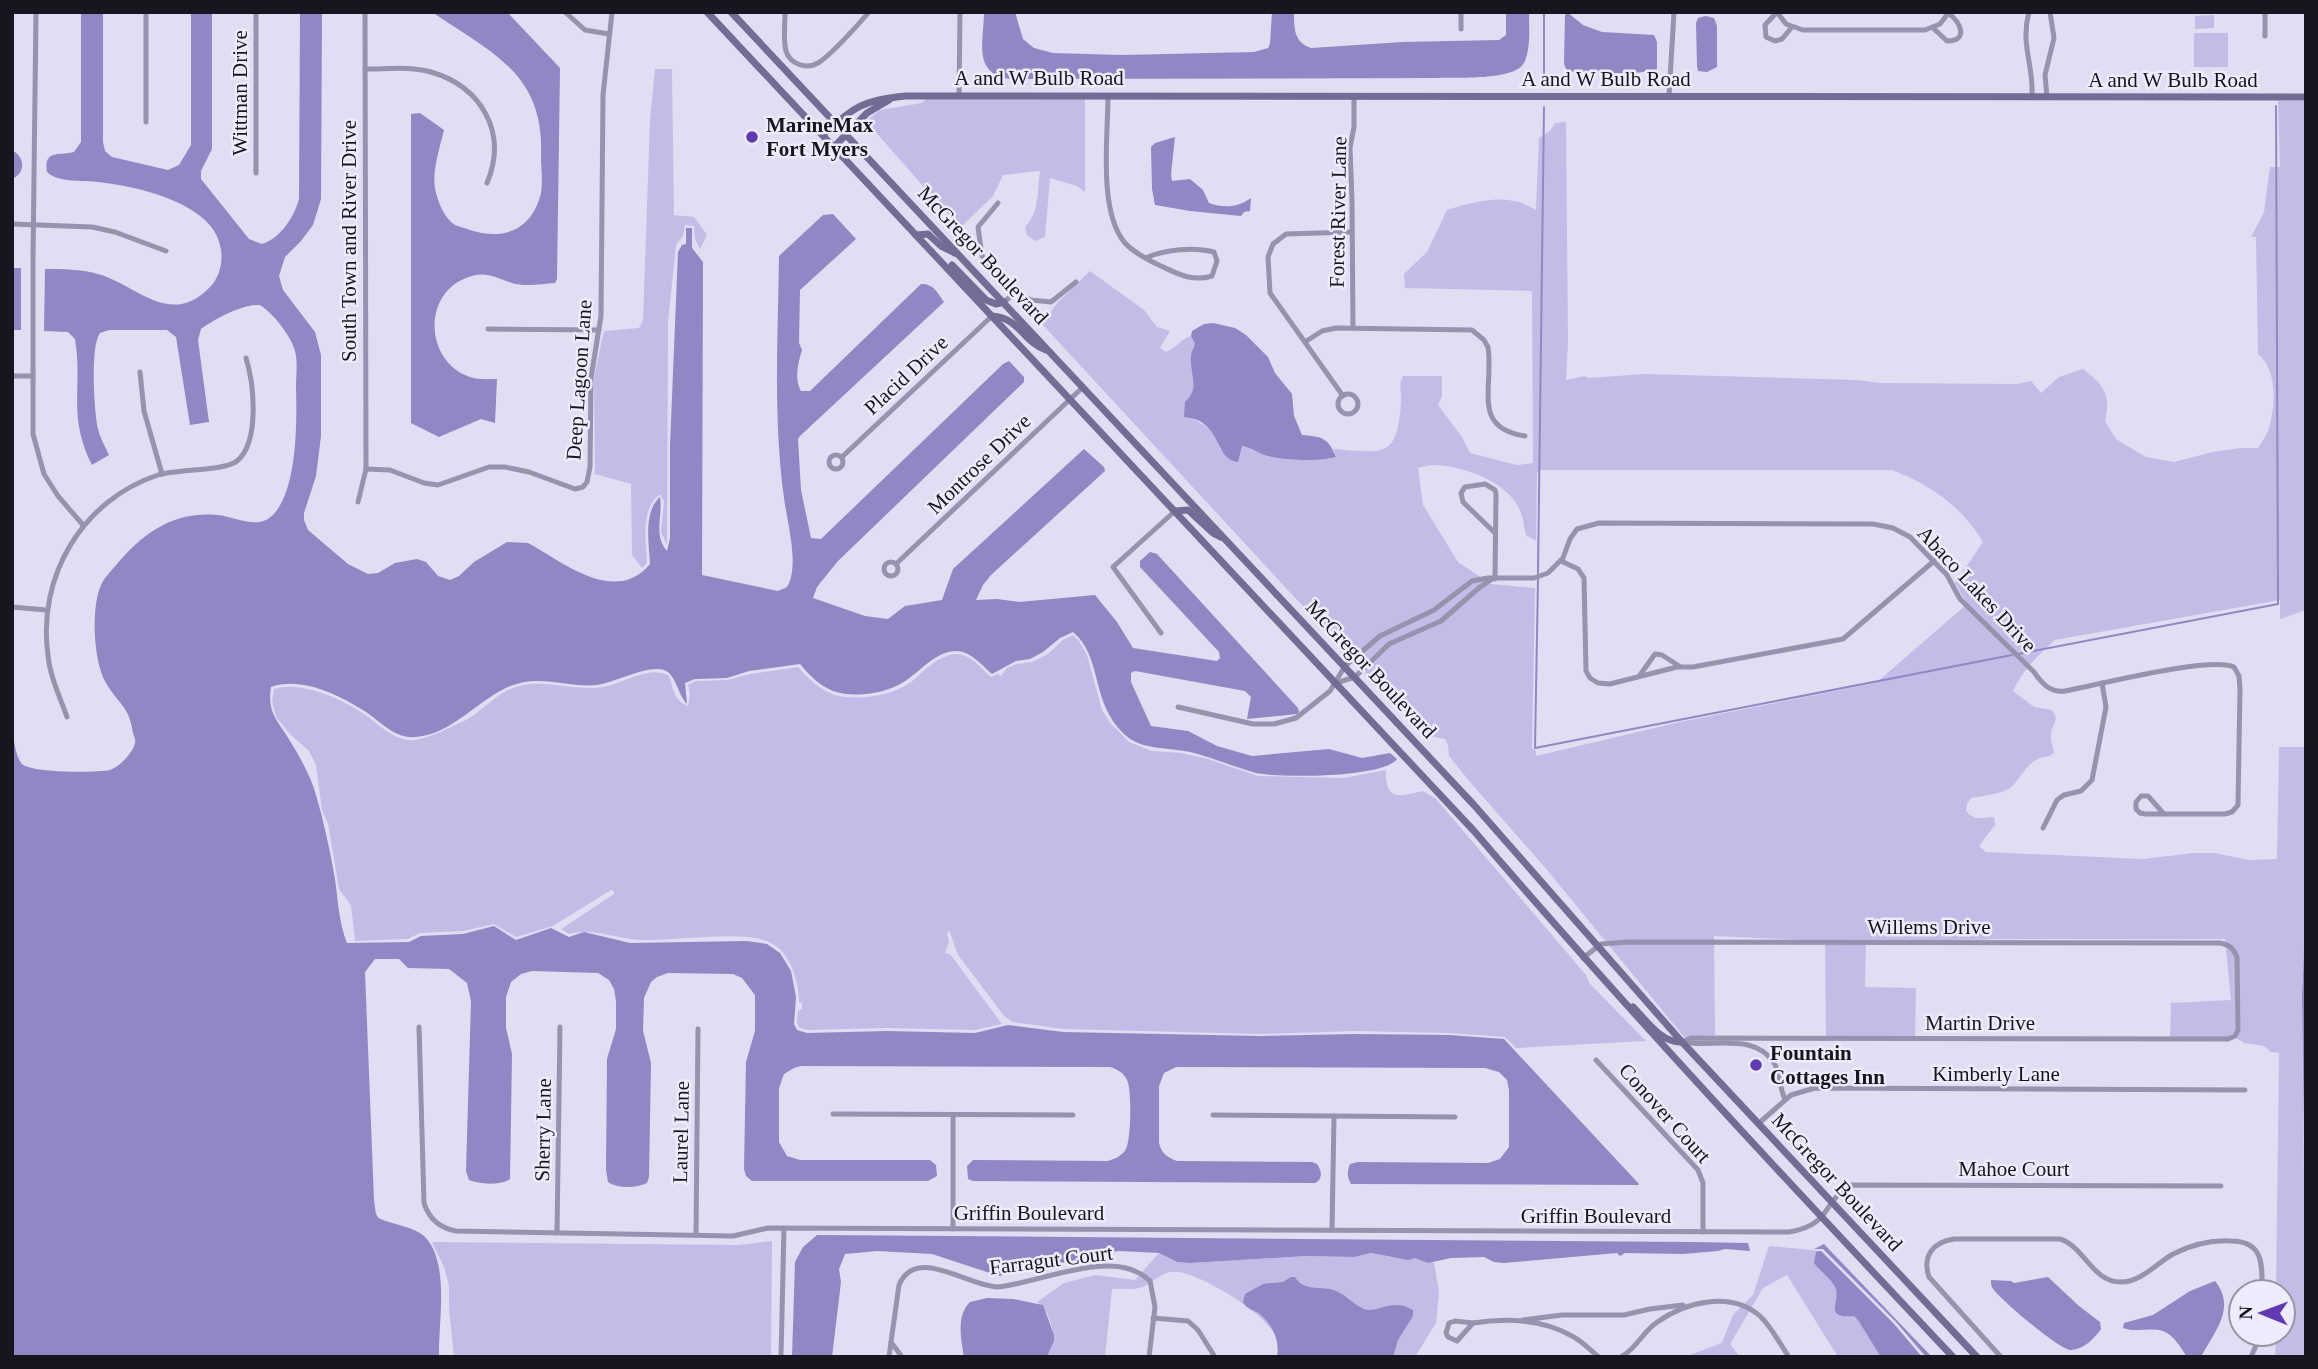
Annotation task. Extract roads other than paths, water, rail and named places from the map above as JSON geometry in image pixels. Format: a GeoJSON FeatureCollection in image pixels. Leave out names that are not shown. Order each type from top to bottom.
{"type":"FeatureCollection","features":[{"type":"Feature","properties":{"kind":"main road","name":"McGregor Boulevard"},"geometry":{"type":"LineString","coordinates":[[707,12],[1474,831],[1616,995],[1953,1357]]}},
{"type":"Feature","properties":{"kind":"main road","name":"McGregor Boulevard"},"geometry":{"type":"LineString","coordinates":[[732,12],[1474,805],[1682,1042],[1977,1357]]}},
{"type":"Feature","properties":{"kind":"main road","name":"A and W Bulb Road"},"geometry":{"type":"LineString","coordinates":[[823,135],[864,103],[906,96],[2306,97]]}},
{"type":"Feature","properties":{"kind":"main road","name":"A and W Bulb Road"},"geometry":{"type":"LineString","coordinates":[[834,146],[876,106],[906,96]]}},
{"type":"Feature","properties":{"kind":"main road"},"geometry":{"type":"LineString","coordinates":[[916,235],[928,234],[941,246],[958,254]]}},
{"type":"Feature","properties":{"kind":"main road"},"geometry":{"type":"LineString","coordinates":[[942,261],[950,264],[986,300],[996,304],[1004,302]]}},
{"type":"Feature","properties":{"kind":"main road"},"geometry":{"type":"LineString","coordinates":[[992,316],[1007,317],[1038,347],[1050,352]]}},
{"type":"Feature","properties":{"kind":"main road"},"geometry":{"type":"LineString","coordinates":[[1175,511],[1188,510],[1213,533],[1228,541]]}},
{"type":"Feature","properties":{"kind":"main road"},"geometry":{"type":"LineString","coordinates":[[1616,995],[1625,999],[1664,1038],[1682,1042]]}},
{"type":"Feature","properties":{"kind":"street"},"geometry":{"type":"LineString","coordinates":[[36,12],[33,434],[38,458],[58,496],[83,525]]}},
{"type":"Feature","properties":{"kind":"street"},"geometry":{"type":"LineString","coordinates":[[146,12],[146,122]]}},
{"type":"Feature","properties":{"kind":"street","name":"Wittman Drive"},"geometry":{"type":"LineString","coordinates":[[256,12],[256,173]]}},
{"type":"Feature","properties":{"kind":"street","name":"South Town and River Drive"},"geometry":{"type":"LineString","coordinates":[[366,12],[366,469]]}},
{"type":"Feature","properties":{"kind":"street"},"geometry":{"type":"LineString","coordinates":[[565,12],[585,30],[609,34]]}},
{"type":"Feature","properties":{"kind":"street","name":"Deep Lagoon Lane"},"geometry":{"type":"LineString","coordinates":[[366,469],[390,470],[424,483],[438,485],[489,467],[505,467],[529,472],[575,489],[583,487],[589,474],[591,378],[599,330],[603,95],[612,12]]}},
{"type":"Feature","properties":{"kind":"street"},"geometry":{"type":"LineString","coordinates":[[785,12],[785,49],[792,61],[809,66],[820,62],[869,12]]}},
{"type":"Feature","properties":{"kind":"street"},"geometry":{"type":"LineString","coordinates":[[959,96],[960,12]]}},
{"type":"Feature","properties":{"kind":"street"},"geometry":{"type":"LineString","coordinates":[[1461,12],[1461,29]]}},
{"type":"Feature","properties":{"kind":"street"},"geometry":{"type":"LineString","coordinates":[[1669,96],[1674,12]]}},
{"type":"Feature","properties":{"kind":"street"},"geometry":{"type":"LineString","coordinates":[[1792,27],[1782,39],[1775,41],[1766,37],[1765,25],[1777,12],[1781,19],[1792,27],[1813,30],[1925,30],[1940,23],[1948,13],[1960,23],[1961,36],[1955,41],[1947,41],[1933,28]]}},
{"type":"Feature","properties":{"kind":"street"},"geometry":{"type":"LineString","coordinates":[[2029,12],[2024,34],[2032,97]]}},
{"type":"Feature","properties":{"kind":"street"},"geometry":{"type":"LineString","coordinates":[[2047,97],[2045,75],[2054,38],[2050,12]]}},
{"type":"Feature","properties":{"kind":"street"},"geometry":{"type":"LineString","coordinates":[[2265,12],[2265,36]]}},
{"type":"Feature","properties":{"kind":"street"},"geometry":{"type":"LineString","coordinates":[[366,69],[414,69],[431,72],[472,96],[485,111],[495,140],[495,155],[487,183]]}},
{"type":"Feature","properties":{"kind":"street"},"geometry":{"type":"LineString","coordinates":[[1108,96],[1109,209],[1116,231],[1123,241],[1146,258],[1181,276],[1212,276],[1217,261],[1214,252],[1204,250],[1162,252],[1146,258]]}},
{"type":"Feature","properties":{"kind":"street","name":"Forest River Lane"},"geometry":{"type":"LineString","coordinates":[[1353,328],[1350,148],[1354,127],[1354,96]]}},
{"type":"Feature","properties":{"kind":"street"},"geometry":{"type":"LineString","coordinates":[[998,203],[978,228],[982,256],[1016,292],[1031,300],[1051,302],[1076,282]]}},
{"type":"Feature","properties":{"kind":"street"},"geometry":{"type":"LineString","coordinates":[[12,224],[100,228],[166,251]]}},
{"type":"Feature","properties":{"kind":"street"},"geometry":{"type":"LineString","coordinates":[[1343,396],[1270,293],[1268,264],[1270,250],[1279,238],[1293,232],[1352,232]]}},
{"type":"Feature","properties":{"kind":"street"},"geometry":{"type":"LineString","coordinates":[[1004,302],[1016,292]]}},
{"type":"Feature","properties":{"kind":"street","name":"Placid Drive"},"geometry":{"type":"LineString","coordinates":[[842,457],[992,316]]}},
{"type":"Feature","properties":{"kind":"street"},"geometry":{"type":"LineString","coordinates":[[488,328],[599,330]]}},
{"type":"Feature","properties":{"kind":"street"},"geometry":{"type":"LineString","coordinates":[[1305,342],[1329,329],[1464,328],[1479,334],[1488,347],[1490,415],[1494,423],[1505,432],[1525,436]]}},
{"type":"Feature","properties":{"kind":"street"},"geometry":{"type":"LineString","coordinates":[[66,717],[48,657],[46,610],[59,565],[83,525],[120,494],[162,474],[235,463],[244,451],[252,430],[252,387],[246,358]]}},
{"type":"Feature","properties":{"kind":"street"},"geometry":{"type":"LineString","coordinates":[[140,372],[144,411],[162,474]]}},
{"type":"Feature","properties":{"kind":"street"},"geometry":{"type":"LineString","coordinates":[[12,376],[33,376]]}},
{"type":"Feature","properties":{"kind":"street","name":"Montrose Drive"},"geometry":{"type":"LineString","coordinates":[[896,564],[1083,387]]}},
{"type":"Feature","properties":{"kind":"street"},"geometry":{"type":"LineString","coordinates":[[358,502],[366,469]]}},
{"type":"Feature","properties":{"kind":"street"},"geometry":{"type":"LineString","coordinates":[[1495,533],[1463,502],[1461,493],[1465,486],[1485,484],[1495,490],[1495,533],[1495,579]]}},
{"type":"Feature","properties":{"kind":"street"},"geometry":{"type":"LineString","coordinates":[[1161,633],[1113,567],[1175,511]]}},
{"type":"Feature","properties":{"kind":"street","name":"Abaco Lakes Drive"},"geometry":{"type":"LineString","coordinates":[[1561,561],[1577,529],[1599,523],[1873,524],[1902,532],[1934,561],[1947,575],[1956,595],[2044,685],[2054,691],[2144,674],[2230,665],[2238,671],[2240,689],[2238,804],[2232,813],[2225,814],[2164,814],[2140,813],[2136,809],[2136,802],[2141,796],[2148,796],[2164,814]]}},
{"type":"Feature","properties":{"kind":"street"},"geometry":{"type":"LineString","coordinates":[[1178,707],[1252,724],[1281,723],[1305,713],[1336,683],[1345,666],[1380,636],[1434,610],[1472,581],[1539,577],[1561,561],[1578,569],[1584,578],[1585,664],[1590,678],[1598,683],[1610,684],[1681,667],[1843,639],[1934,561]]}},
{"type":"Feature","properties":{"kind":"street"},"geometry":{"type":"LineString","coordinates":[[1336,683],[1355,677],[1389,644],[1433,625],[1449,615],[1479,587],[1495,579]]}},
{"type":"Feature","properties":{"kind":"street"},"geometry":{"type":"LineString","coordinates":[[12,607],[46,610]]}},
{"type":"Feature","properties":{"kind":"street"},"geometry":{"type":"LineString","coordinates":[[1639,676],[1655,654],[1662,655],[1681,667]]}},
{"type":"Feature","properties":{"kind":"street"},"geometry":{"type":"LineString","coordinates":[[2043,828],[2057,800],[2064,795],[2081,791],[2092,780],[2106,707],[2102,683]]}},
{"type":"Feature","properties":{"kind":"street","name":"Willems Drive"},"geometry":{"type":"LineString","coordinates":[[1596,946],[1628,942],[2220,943],[2228,944],[2234,949],[2238,994]]}},
{"type":"Feature","properties":{"kind":"street"},"geometry":{"type":"LineString","coordinates":[[1583,958],[1596,946]]}},
{"type":"Feature","properties":{"kind":"street","name":"Martin Drive"},"geometry":{"type":"LineString","coordinates":[[1682,1042],[1691,1038],[2221,1040],[2235,1036],[2238,1030],[2238,994]]}},
{"type":"Feature","properties":{"kind":"street","name":"Griffin Boulevard"},"geometry":{"type":"LineString","coordinates":[[419,1027],[423,1196],[430,1217],[442,1227],[456,1231],[741,1236],[761,1229],[784,1228],[1789,1232],[1813,1225],[1823,1218]]}},
{"type":"Feature","properties":{"kind":"street","name":"Sherry Lane"},"geometry":{"type":"LineString","coordinates":[[557,1233],[560,1027]]}},
{"type":"Feature","properties":{"kind":"street","name":"Laurel Lane"},"geometry":{"type":"LineString","coordinates":[[696,1235],[698,1029]]}},
{"type":"Feature","properties":{"kind":"street"},"geometry":{"type":"LineString","coordinates":[[1682,1042],[1747,1044],[1762,1049],[1777,1070],[1785,1100]]}},
{"type":"Feature","properties":{"kind":"street","name":"Conover Court"},"geometry":{"type":"LineString","coordinates":[[1595,1060],[1698,1170],[1703,1184],[1703,1232]]}},
{"type":"Feature","properties":{"kind":"street","name":"Kimberly Lane"},"geometry":{"type":"LineString","coordinates":[[1758,1124],[1799,1091],[1822,1088],[2245,1090]]}},
{"type":"Feature","properties":{"kind":"street"},"geometry":{"type":"LineString","coordinates":[[833,1114],[1073,1115]]}},
{"type":"Feature","properties":{"kind":"street"},"geometry":{"type":"LineString","coordinates":[[953,1115],[953,1229]]}},
{"type":"Feature","properties":{"kind":"street"},"geometry":{"type":"LineString","coordinates":[[1213,1115],[1455,1117]]}},
{"type":"Feature","properties":{"kind":"street"},"geometry":{"type":"LineString","coordinates":[[1332,1230],[1334,1116]]}},
{"type":"Feature","properties":{"kind":"street","name":"Mahoe Court"},"geometry":{"type":"LineString","coordinates":[[1823,1218],[1836,1196],[1852,1185],[2221,1186]]}},
{"type":"Feature","properties":{"kind":"street"},"geometry":{"type":"LineString","coordinates":[[780,1357],[784,1228]]}},
{"type":"Feature","properties":{"kind":"street"},"geometry":{"type":"LineString","coordinates":[[2001,1357],[1928,1278],[1928,1254],[1938,1244],[1954,1239],[2060,1239],[2073,1246],[2100,1275],[2121,1282],[2136,1279],[2186,1248],[2211,1242],[2235,1241],[2251,1245],[2256,1251],[2262,1265],[2262,1278]]}},
{"type":"Feature","properties":{"kind":"street","name":"Farragut Court"},"geometry":{"type":"LineString","coordinates":[[889,1357],[902,1276],[920,1267],[930,1266],[981,1284],[998,1287],[1100,1266],[1119,1266],[1136,1271],[1150,1282],[1155,1307],[1153,1318]]}},
{"type":"Feature","properties":{"kind":"street"},"geometry":{"type":"LineString","coordinates":[[1473,1323],[1457,1341],[1446,1333],[1450,1323],[1455,1321],[1473,1323],[1562,1315],[1616,1316],[1663,1307],[1727,1301],[1743,1305],[1762,1318],[1789,1357]]}},
{"type":"Feature","properties":{"kind":"street"},"geometry":{"type":"LineString","coordinates":[[1621,1357],[1631,1351],[1654,1324],[1686,1305]]}},
{"type":"Feature","properties":{"kind":"street"},"geometry":{"type":"LineString","coordinates":[[1149,1357],[1153,1318],[1188,1321],[1198,1330],[1215,1357]]}},
{"type":"Feature","properties":{"kind":"street"},"geometry":{"type":"LineString","coordinates":[[1523,1320],[1570,1335],[1599,1357]]}},
{"type":"Feature","properties":{"kind":"street"},"geometry":{"type":"LineString","coordinates":[[891,1342],[902,1357]]}},
{"type":"Feature","properties":{"kind":"waterway"},"geometry":{"type":"LineString","coordinates":[[1544,12],[1544,85]]}},
{"type":"Feature","properties":{"kind":"waterway"},"geometry":{"type":"LineString","coordinates":[[2018,654],[2278,604],[2276,106]]}},
{"type":"Feature","properties":{"kind":"waterway"},"geometry":{"type":"LineString","coordinates":[[1538,573],[1544,107]]}},
{"type":"Feature","properties":{"kind":"waterway"},"geometry":{"type":"LineString","coordinates":[[1538,579],[1535,748],[2012,655]]}},
{"type":"Feature","properties":{"kind":"place","name":"MarineMax Fort Myers"},"geometry":{"type":"Point","coordinates":[752,137]}},
{"type":"Feature","properties":{"kind":"place","name":"Fountain Cottages Inn"},"geometry":{"type":"Point","coordinates":[1756,1065]}}]}
